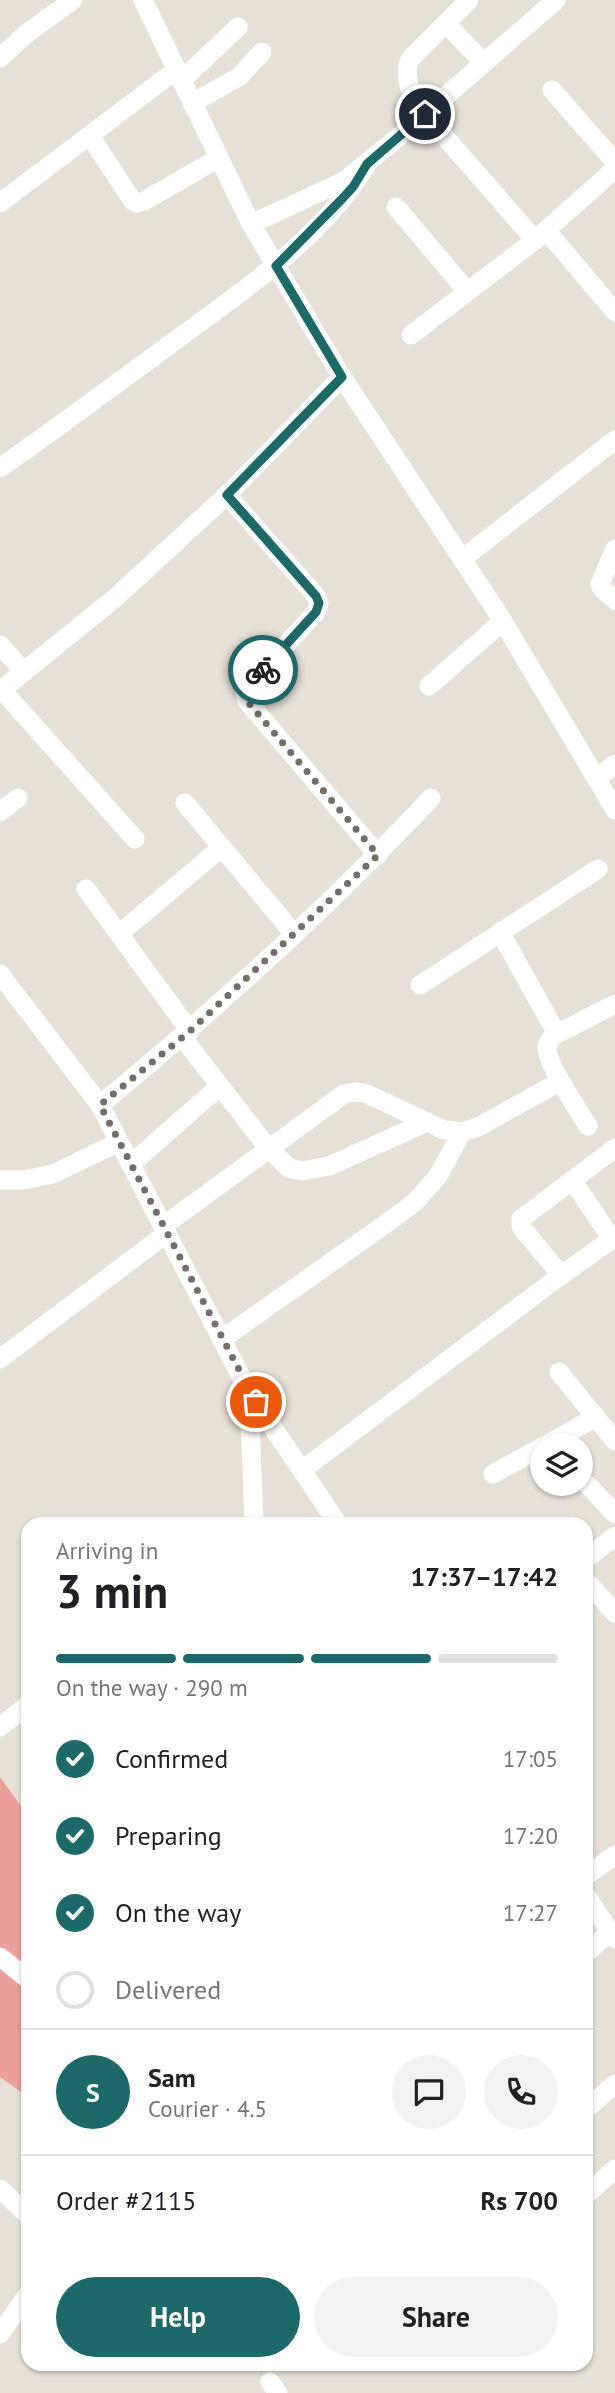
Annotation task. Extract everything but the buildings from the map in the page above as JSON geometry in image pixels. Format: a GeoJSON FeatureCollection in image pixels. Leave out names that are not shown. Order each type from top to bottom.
{"type":"FeatureCollection","features":[{"type":"Feature","properties":{"kind":"street"},"geometry":{"type":"LineString","coordinates":[[0,58],[26,34],[73,0]]}},
{"type":"Feature","properties":{"kind":"street"},"geometry":{"type":"LineString","coordinates":[[142,0],[251,224],[342,377],[503,621],[615,810]]}},
{"type":"Feature","properties":{"kind":"street"},"geometry":{"type":"LineString","coordinates":[[469,0],[410,59],[407,80],[423,116],[615,312]]}},
{"type":"Feature","properties":{"kind":"street"},"geometry":{"type":"LineString","coordinates":[[251,224],[344,181],[556,0]]}},
{"type":"Feature","properties":{"kind":"street"},"geometry":{"type":"LineString","coordinates":[[446,24],[484,62]]}},
{"type":"Feature","properties":{"kind":"street"},"geometry":{"type":"LineString","coordinates":[[0,203],[90,136],[179,75],[238,27]]}},
{"type":"Feature","properties":{"kind":"street"},"geometry":{"type":"LineString","coordinates":[[192,103],[239,77],[262,52]]}},
{"type":"Feature","properties":{"kind":"street"},"geometry":{"type":"LineString","coordinates":[[552,90],[615,162]]}},
{"type":"Feature","properties":{"kind":"street"},"geometry":{"type":"LineString","coordinates":[[90,136],[132,200],[138,203],[219,158]]}},
{"type":"Feature","properties":{"kind":"street"},"geometry":{"type":"LineString","coordinates":[[0,468],[276,266],[353,187],[367,164]]}},
{"type":"Feature","properties":{"kind":"street"},"geometry":{"type":"LineString","coordinates":[[411,335],[540,235],[615,169]]}},
{"type":"Feature","properties":{"kind":"street"},"geometry":{"type":"LineString","coordinates":[[396,207],[467,291]]}},
{"type":"Feature","properties":{"kind":"street"},"geometry":{"type":"LineString","coordinates":[[135,839],[1,691],[115,598],[227,495],[342,377]]}},
{"type":"Feature","properties":{"kind":"street"},"geometry":{"type":"LineString","coordinates":[[462,559],[615,440]]}},
{"type":"Feature","properties":{"kind":"street"},"geometry":{"type":"LineString","coordinates":[[227,495],[316,596],[319,603],[316,612],[248,685],[245,693],[247,701],[378,855]]}},
{"type":"Feature","properties":{"kind":"street"},"geometry":{"type":"LineString","coordinates":[[615,550],[600,584],[615,600]]}},
{"type":"Feature","properties":{"kind":"street"},"geometry":{"type":"LineString","coordinates":[[429,686],[503,621]]}},
{"type":"Feature","properties":{"kind":"street"},"geometry":{"type":"LineString","coordinates":[[0,645],[24,672]]}},
{"type":"Feature","properties":{"kind":"street"},"geometry":{"type":"LineString","coordinates":[[597,779],[615,764]]}},
{"type":"Feature","properties":{"kind":"street"},"geometry":{"type":"LineString","coordinates":[[0,812],[18,798]]}},
{"type":"Feature","properties":{"kind":"street"},"geometry":{"type":"LineString","coordinates":[[100,1105],[186,1034],[294,934],[378,855],[431,798]]}},
{"type":"Feature","properties":{"kind":"street"},"geometry":{"type":"LineString","coordinates":[[185,803],[294,934]]}},
{"type":"Feature","properties":{"kind":"street"},"geometry":{"type":"LineString","coordinates":[[119,934],[221,848]]}},
{"type":"Feature","properties":{"kind":"street"},"geometry":{"type":"LineString","coordinates":[[420,985],[598,869]]}},
{"type":"Feature","properties":{"kind":"street"},"geometry":{"type":"LineString","coordinates":[[86,889],[220,1086],[269,1149],[289,1168],[302,1171],[329,1166],[427,1122]]}},
{"type":"Feature","properties":{"kind":"street"},"geometry":{"type":"LineString","coordinates":[[500,932],[557,1034]]}},
{"type":"Feature","properties":{"kind":"street"},"geometry":{"type":"LineString","coordinates":[[0,974],[100,1105],[249,1392],[333,1517]]}},
{"type":"Feature","properties":{"kind":"street"},"geometry":{"type":"LineString","coordinates":[[588,1126],[547,1055],[547,1047],[550,1039],[557,1034],[615,1004]]}},
{"type":"Feature","properties":{"kind":"street"},"geometry":{"type":"LineString","coordinates":[[0,1359],[269,1149],[344,1094],[365,1093],[444,1130],[462,1132],[478,1127],[561,1081]]}},
{"type":"Feature","properties":{"kind":"street"},"geometry":{"type":"LineString","coordinates":[[131,1164],[220,1086]]}},
{"type":"Feature","properties":{"kind":"street"},"geometry":{"type":"LineString","coordinates":[[222,1339],[415,1202],[438,1176],[462,1132]]}},
{"type":"Feature","properties":{"kind":"street"},"geometry":{"type":"LineString","coordinates":[[0,1180],[23,1180],[53,1174],[119,1142]]}},
{"type":"Feature","properties":{"kind":"street"},"geometry":{"type":"LineString","coordinates":[[561,1275],[520,1223],[614,1150]]}},
{"type":"Feature","properties":{"kind":"street"},"geometry":{"type":"LineString","coordinates":[[302,1470],[614,1238],[572,1180]]}},
{"type":"Feature","properties":{"kind":"street"},"geometry":{"type":"LineString","coordinates":[[559,1372],[615,1440]]}},
{"type":"Feature","properties":{"kind":"street"},"geometry":{"type":"LineString","coordinates":[[249,1392],[254,1517]]}},
{"type":"Feature","properties":{"kind":"street"},"geometry":{"type":"LineString","coordinates":[[567,1433],[596,1417]]}},
{"type":"Feature","properties":{"kind":"street"},"geometry":{"type":"LineString","coordinates":[[493,1474],[530,1454]]}},
{"type":"Feature","properties":{"kind":"street"},"geometry":{"type":"LineString","coordinates":[[593,1490],[615,1514]]}},
{"type":"Feature","properties":{"kind":"street"},"geometry":{"type":"LineString","coordinates":[[593,1553],[615,1536]]}},
{"type":"Feature","properties":{"kind":"street"},"geometry":{"type":"LineString","coordinates":[[593,1589],[615,1614]]}},
{"type":"Feature","properties":{"kind":"street"},"geometry":{"type":"LineString","coordinates":[[0,1727],[21,1710]]}},
{"type":"Feature","properties":{"kind":"street"},"geometry":{"type":"LineString","coordinates":[[593,1871],[615,1854]]}},
{"type":"Feature","properties":{"kind":"street"},"geometry":{"type":"LineString","coordinates":[[593,1906],[613,1936],[593,1949]]}},
{"type":"Feature","properties":{"kind":"street"},"geometry":{"type":"LineString","coordinates":[[0,1958],[21,1974]]}},
{"type":"Feature","properties":{"kind":"street"},"geometry":{"type":"LineString","coordinates":[[593,2103],[615,2084]]}},
{"type":"Feature","properties":{"kind":"street"},"geometry":{"type":"LineString","coordinates":[[593,2189],[615,2169]]}},
{"type":"Feature","properties":{"kind":"street"},"geometry":{"type":"LineString","coordinates":[[0,2189],[21,2208]]}},
{"type":"Feature","properties":{"kind":"street"},"geometry":{"type":"LineString","coordinates":[[0,2334],[21,2304]]}},
{"type":"Feature","properties":{"kind":"shaded area"},"geometry":{"type":"Polygon","coordinates":[[[0,1777],[21,1806],[21,2092],[0,2077],[0,1777]]]}},
{"type":"Feature","properties":{"kind":"way so far"},"geometry":{"type":"LineString","coordinates":[[256,1402],[100,1105],[190,1031],[378,855],[247,701],[245,693],[248,685],[263,670]]}},
{"type":"Feature","properties":{"kind":"route"},"geometry":{"type":"LineString","coordinates":[[263,670],[316,612],[319,603],[316,596],[227,495],[342,377],[276,266],[353,187],[367,164],[425,114]]}}]}
